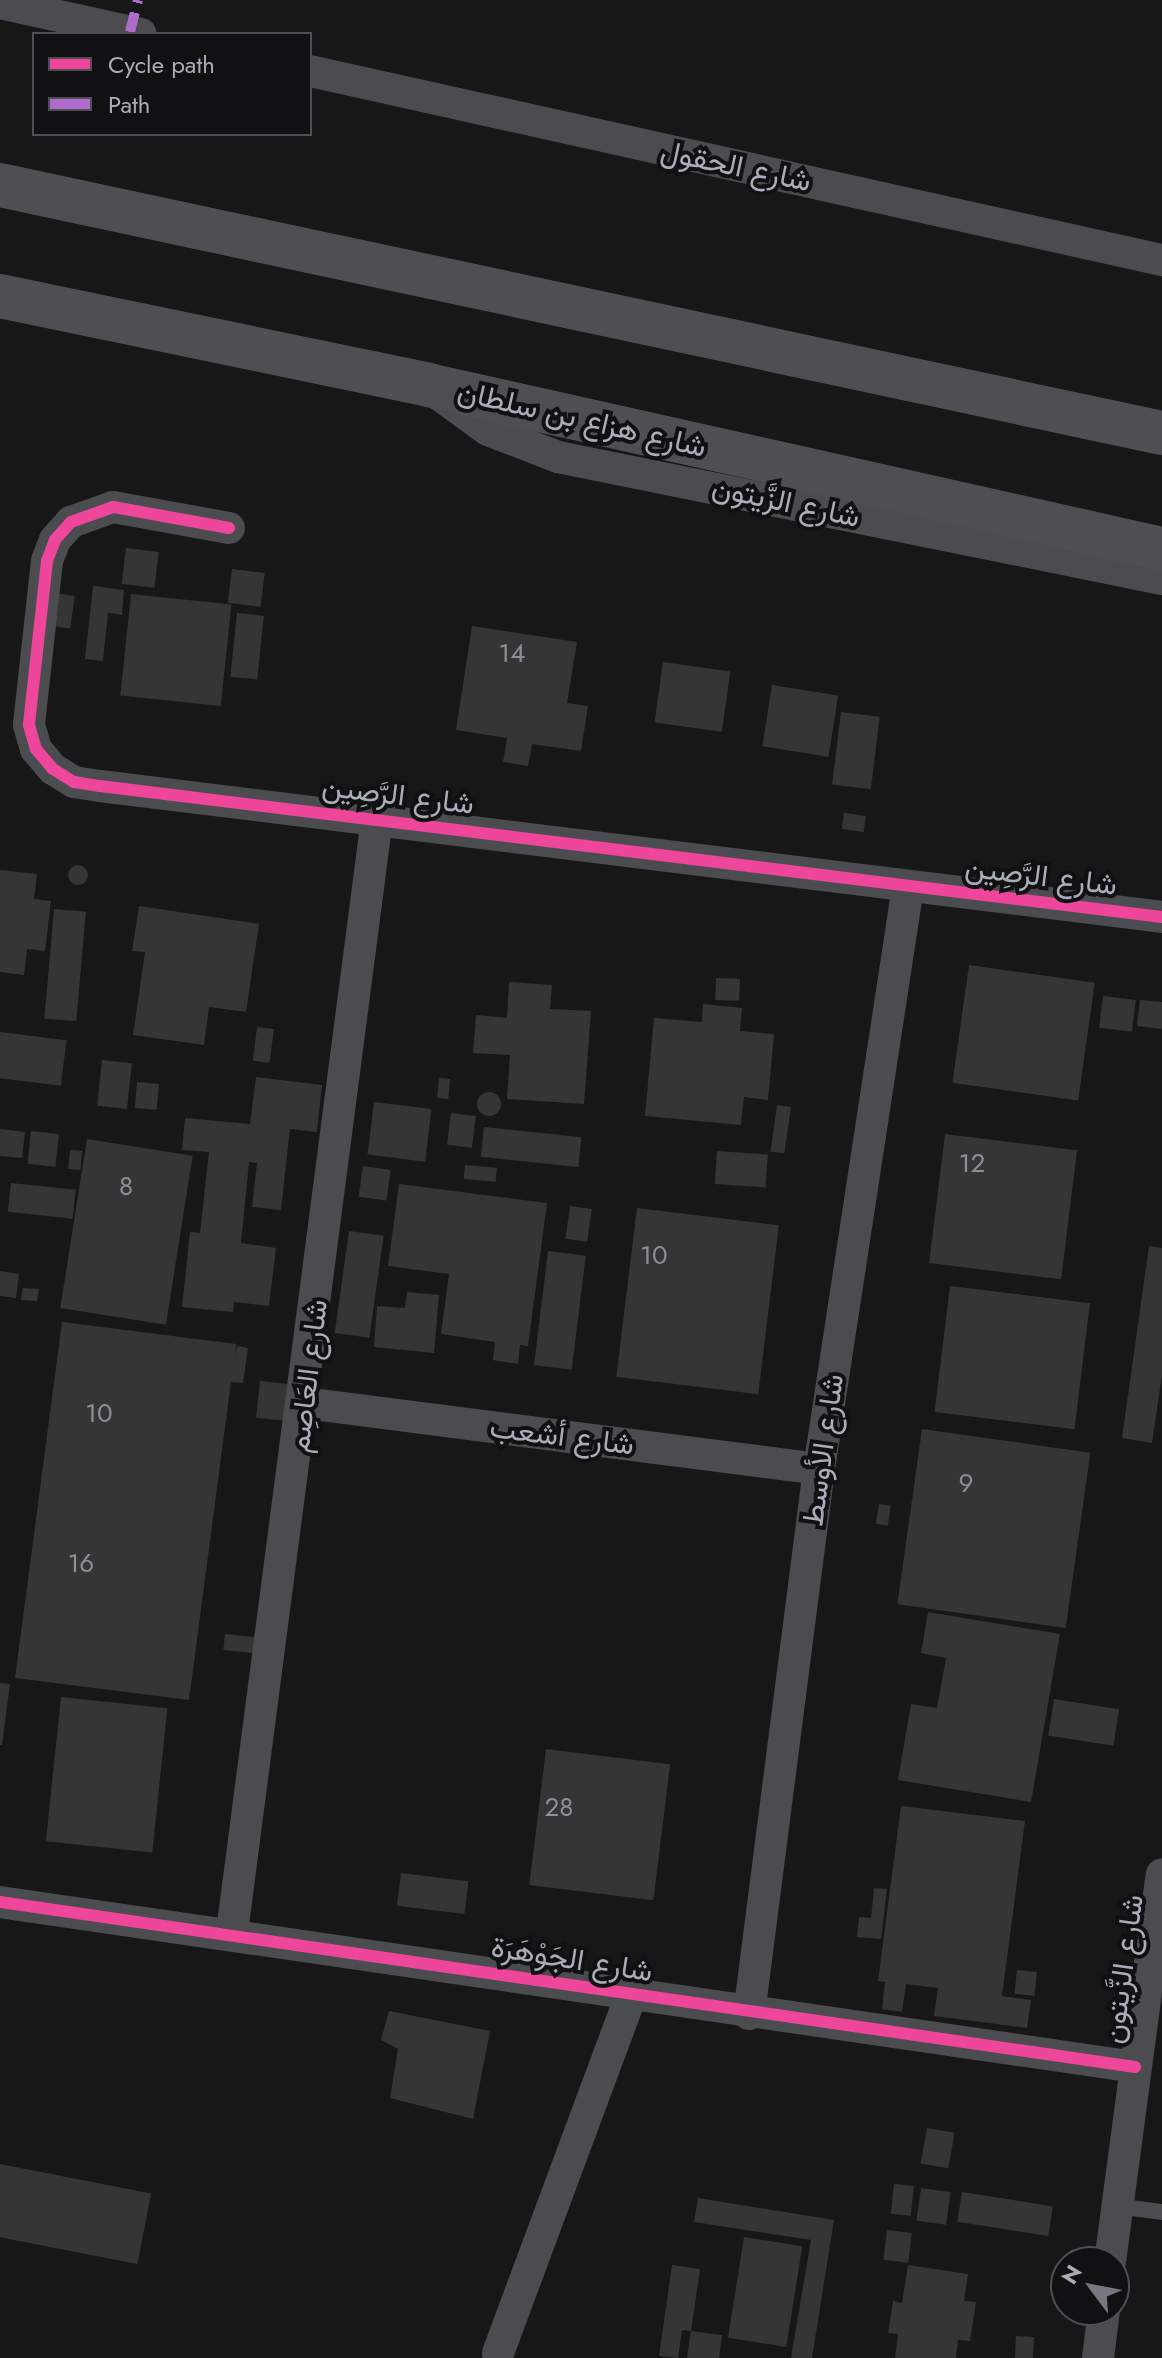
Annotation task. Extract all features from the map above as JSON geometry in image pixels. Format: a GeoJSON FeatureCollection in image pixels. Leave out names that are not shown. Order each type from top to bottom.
{"type":"FeatureCollection","features":[{"type":"Feature","properties":{"kind":"main road"},"geometry":{"type":"LineString","coordinates":[[0,185],[1162,433]]}},
{"type":"Feature","properties":{"kind":"main road","name":"شارع هزاع بن سلطان"},"geometry":{"type":"LineString","coordinates":[[0,296],[428,385],[1162,549]]}},
{"type":"Feature","properties":{"kind":"street"},"geometry":{"type":"LineString","coordinates":[[0,3],[132,32]]}},
{"type":"Feature","properties":{"kind":"street","name":"شارع الحقول"},"geometry":{"type":"LineString","coordinates":[[312,71],[1162,260]]}},
{"type":"Feature","properties":{"kind":"street","name":"شارع الزَّيتون"},"geometry":{"type":"LineString","coordinates":[[428,385],[488,430],[558,457],[1162,579]]}},
{"type":"Feature","properties":{"kind":"street","name":"شارع الرَّصِين"},"geometry":{"type":"LineString","coordinates":[[229,528],[113,507],[71,522],[55,540],[47,561],[29,725],[36,749],[53,769],[74,782],[1162,917]]}},
{"type":"Feature","properties":{"kind":"street","name":"شارع العَاصِم"},"geometry":{"type":"LineString","coordinates":[[232,1932],[305,1403],[377,818]]}},
{"type":"Feature","properties":{"kind":"street","name":"شارع الأوسط"},"geometry":{"type":"LineString","coordinates":[[749,2014],[819,1469],[908,887]]}},
{"type":"Feature","properties":{"kind":"street","name":"شارع أشعب"},"geometry":{"type":"LineString","coordinates":[[305,1403],[819,1469]]}},
{"type":"Feature","properties":{"kind":"street","name":"شارع الزَّيتون"},"geometry":{"type":"LineString","coordinates":[[1112,2246],[1162,1874]]}},
{"type":"Feature","properties":{"kind":"street","name":"شارع الجَوْهَرَة"},"geometry":{"type":"LineString","coordinates":[[0,1902],[232,1932],[749,2014],[1135,2067]]}},
{"type":"Feature","properties":{"kind":"street","name":"شارع الجَوْهَرَة"},"geometry":{"type":"LineString","coordinates":[[498,2353],[631,1995]]}},
{"type":"Feature","properties":{"kind":"street"},"geometry":{"type":"LineString","coordinates":[[1098,2358],[1102,2326]]}},
{"type":"Feature","properties":{"kind":"lane"},"geometry":{"type":"LineString","coordinates":[[1116,2206],[1162,2212]]}},
{"type":"Feature","properties":{"kind":"building"},"geometry":{"type":"Polygon","coordinates":[[[126,548],[159,552],[154,588],[122,584],[126,548]]]}},
{"type":"Feature","properties":{"kind":"building"},"geometry":{"type":"Polygon","coordinates":[[[232,569],[265,573],[261,607],[228,603],[232,569]]]}},
{"type":"Feature","properties":{"kind":"building"},"geometry":{"type":"Polygon","coordinates":[[[93,586],[124,590],[122,615],[108,613],[103,661],[85,659],[93,586]]]}},
{"type":"Feature","properties":{"kind":"building"},"geometry":{"type":"Polygon","coordinates":[[[47,592],[75,596],[70,629],[42,625],[47,592]]]}},
{"type":"Feature","properties":{"kind":"building"},"geometry":{"type":"Polygon","coordinates":[[[131,594],[231,605],[221,706],[120,695],[131,594]]]}},
{"type":"Feature","properties":{"kind":"building"},"geometry":{"type":"Polygon","coordinates":[[[237,613],[264,616],[257,679],[230,677],[237,613]]]}},
{"type":"Feature","properties":{"kind":"building"},"geometry":{"type":"Polygon","coordinates":[[[472,626],[577,642],[567,703],[588,706],[581,751],[532,744],[528,766],[503,762],[507,738],[456,730],[472,626]]]}},
{"type":"Feature","properties":{"kind":"building"},"geometry":{"type":"Polygon","coordinates":[[[663,662],[730,671],[722,732],[655,722],[663,662]]]}},
{"type":"Feature","properties":{"kind":"building"},"geometry":{"type":"Polygon","coordinates":[[[772,685],[838,695],[828,757],[762,746],[772,685]]]}},
{"type":"Feature","properties":{"kind":"building"},"geometry":{"type":"Polygon","coordinates":[[[841,712],[880,717],[871,789],[832,784],[841,712]]]}},
{"type":"Feature","properties":{"kind":"building"},"geometry":{"type":"Polygon","coordinates":[[[844,813],[866,816],[864,832],[842,829],[844,813]]]}},
{"type":"Feature","properties":{"kind":"building"},"geometry":{"type":"Polygon","coordinates":[[[78,865],[85,868],[88,875],[85,882],[78,885],[71,882],[68,875],[71,868],[78,865]]]}},
{"type":"Feature","properties":{"kind":"building"},"geometry":{"type":"Polygon","coordinates":[[[0,870],[37,874],[34,899],[51,901],[45,951],[27,949],[24,975],[0,972],[0,870]]]}},
{"type":"Feature","properties":{"kind":"building"},"geometry":{"type":"Polygon","coordinates":[[[139,906],[259,924],[246,1012],[209,1007],[204,1045],[133,1035],[145,952],[132,951],[139,906]]]}},
{"type":"Feature","properties":{"kind":"building"},"geometry":{"type":"Polygon","coordinates":[[[54,909],[86,912],[76,1021],[44,1019],[54,909]]]}},
{"type":"Feature","properties":{"kind":"building"},"geometry":{"type":"Polygon","coordinates":[[[969,965],[1095,983],[1078,1101],[952,1083],[969,965]]]}},
{"type":"Feature","properties":{"kind":"building"},"geometry":{"type":"Polygon","coordinates":[[[716,978],[740,979],[739,1001],[715,1000],[716,978]]]}},
{"type":"Feature","properties":{"kind":"building"},"geometry":{"type":"Polygon","coordinates":[[[509,982],[552,985],[550,1009],[591,1011],[584,1104],[507,1099],[510,1055],[473,1053],[476,1015],[507,1018],[509,982]]]}},
{"type":"Feature","properties":{"kind":"building"},"geometry":{"type":"Polygon","coordinates":[[[1103,996],[1136,1000],[1132,1032],[1099,1028],[1103,996]]]}},
{"type":"Feature","properties":{"kind":"building"},"geometry":{"type":"Polygon","coordinates":[[[1140,1000],[1162,1002],[1162,1029],[1137,1026],[1140,1000]]]}},
{"type":"Feature","properties":{"kind":"building"},"geometry":{"type":"Polygon","coordinates":[[[703,1004],[742,1008],[740,1031],[774,1034],[768,1100],[744,1097],[741,1125],[645,1116],[654,1018],[702,1022],[703,1004]]]}},
{"type":"Feature","properties":{"kind":"building"},"geometry":{"type":"Polygon","coordinates":[[[257,1027],[274,1029],[270,1063],[253,1061],[257,1027]]]}},
{"type":"Feature","properties":{"kind":"building"},"geometry":{"type":"Polygon","coordinates":[[[0,1032],[67,1040],[61,1086],[0,1078],[0,1032]]]}},
{"type":"Feature","properties":{"kind":"building"},"geometry":{"type":"Polygon","coordinates":[[[102,1060],[132,1063],[127,1109],[97,1106],[102,1060]]]}},
{"type":"Feature","properties":{"kind":"building"},"geometry":{"type":"Polygon","coordinates":[[[256,1077],[322,1085],[317,1132],[290,1129],[281,1210],[252,1207],[257,1163],[249,1162],[241,1243],[276,1248],[269,1306],[234,1302],[233,1312],[182,1307],[190,1232],[200,1233],[209,1152],[182,1150],[185,1118],[250,1124],[256,1077]]]}},
{"type":"Feature","properties":{"kind":"building"},"geometry":{"type":"Polygon","coordinates":[[[439,1078],[450,1079],[448,1099],[437,1098],[439,1078]]]}},
{"type":"Feature","properties":{"kind":"building"},"geometry":{"type":"Polygon","coordinates":[[[137,1082],[159,1084],[157,1110],[135,1108],[137,1082]]]}},
{"type":"Feature","properties":{"kind":"building"},"geometry":{"type":"Polygon","coordinates":[[[489,1092],[498,1095],[501,1104],[498,1113],[489,1116],[480,1113],[477,1104],[480,1095],[489,1092]]]}},
{"type":"Feature","properties":{"kind":"building"},"geometry":{"type":"Polygon","coordinates":[[[374,1102],[432,1109],[425,1162],[368,1155],[374,1102]]]}},
{"type":"Feature","properties":{"kind":"building"},"geometry":{"type":"Polygon","coordinates":[[[777,1105],[791,1107],[784,1153],[770,1152],[777,1105]]]}},
{"type":"Feature","properties":{"kind":"building"},"geometry":{"type":"Polygon","coordinates":[[[451,1113],[476,1116],[472,1148],[447,1145],[451,1113]]]}},
{"type":"Feature","properties":{"kind":"building"},"geometry":{"type":"Polygon","coordinates":[[[484,1127],[581,1137],[578,1167],[481,1157],[484,1127]]]}},
{"type":"Feature","properties":{"kind":"building"},"geometry":{"type":"Polygon","coordinates":[[[0,1129],[25,1132],[22,1158],[0,1156],[0,1129]]]}},
{"type":"Feature","properties":{"kind":"building"},"geometry":{"type":"Polygon","coordinates":[[[31,1131],[59,1134],[55,1167],[28,1164],[31,1131]]]}},
{"type":"Feature","properties":{"kind":"building"},"geometry":{"type":"Polygon","coordinates":[[[945,1134],[1077,1150],[1061,1279],[929,1263],[945,1134]]]}},
{"type":"Feature","properties":{"kind":"building"},"geometry":{"type":"Polygon","coordinates":[[[87,1139],[193,1156],[166,1325],[60,1308],[87,1139]]]}},
{"type":"Feature","properties":{"kind":"building"},"geometry":{"type":"Polygon","coordinates":[[[70,1150],[82,1151],[80,1170],[68,1169],[70,1150]]]}},
{"type":"Feature","properties":{"kind":"building"},"geometry":{"type":"Polygon","coordinates":[[[717,1151],[768,1155],[766,1187],[715,1184],[717,1151]]]}},
{"type":"Feature","properties":{"kind":"building"},"geometry":{"type":"Polygon","coordinates":[[[465,1165],[497,1168],[496,1182],[464,1179],[465,1165]]]}},
{"type":"Feature","properties":{"kind":"building"},"geometry":{"type":"Polygon","coordinates":[[[363,1166],[391,1170],[386,1201],[359,1197],[363,1166]]]}},
{"type":"Feature","properties":{"kind":"building"},"geometry":{"type":"Polygon","coordinates":[[[11,1183],[76,1190],[73,1219],[8,1212],[11,1183]]]}},
{"type":"Feature","properties":{"kind":"building"},"geometry":{"type":"Polygon","coordinates":[[[399,1184],[547,1203],[528,1346],[520,1345],[518,1364],[493,1360],[495,1342],[441,1334],[449,1274],[388,1266],[399,1184]]]}},
{"type":"Feature","properties":{"kind":"building"},"geometry":{"type":"Polygon","coordinates":[[[570,1206],[592,1209],[587,1242],[565,1239],[570,1206]]]}},
{"type":"Feature","properties":{"kind":"building"},"geometry":{"type":"Polygon","coordinates":[[[637,1208],[779,1225],[758,1394],[616,1377],[637,1208]]]}},
{"type":"Feature","properties":{"kind":"building"},"geometry":{"type":"Polygon","coordinates":[[[349,1231],[384,1236],[369,1338],[335,1333],[349,1231]]]}},
{"type":"Feature","properties":{"kind":"building"},"geometry":{"type":"Polygon","coordinates":[[[1149,1246],[1162,1248],[1162,1375],[1152,1443],[1122,1438],[1149,1246]]]}},
{"type":"Feature","properties":{"kind":"building"},"geometry":{"type":"Polygon","coordinates":[[[548,1251],[586,1256],[572,1370],[534,1365],[548,1251]]]}},
{"type":"Feature","properties":{"kind":"building"},"geometry":{"type":"Polygon","coordinates":[[[0,1271],[19,1274],[16,1298],[0,1296],[0,1271]]]}},
{"type":"Feature","properties":{"kind":"building"},"geometry":{"type":"Polygon","coordinates":[[[950,1286],[1090,1303],[1074,1429],[935,1412],[950,1286]]]}},
{"type":"Feature","properties":{"kind":"building"},"geometry":{"type":"Polygon","coordinates":[[[23,1288],[39,1289],[37,1301],[21,1300],[23,1288]]]}},
{"type":"Feature","properties":{"kind":"building"},"geometry":{"type":"Polygon","coordinates":[[[407,1292],[439,1295],[434,1353],[374,1347],[377,1306],[405,1308],[407,1292]]]}},
{"type":"Feature","properties":{"kind":"building"},"geometry":{"type":"Polygon","coordinates":[[[62,1322],[236,1344],[235,1355],[237,1346],[248,1348],[243,1383],[231,1382],[189,1700],[15,1678],[62,1322]]]}},
{"type":"Feature","properties":{"kind":"building"},"geometry":{"type":"Polygon","coordinates":[[[260,1381],[291,1384],[287,1421],[256,1418],[260,1381]]]}},
{"type":"Feature","properties":{"kind":"building"},"geometry":{"type":"Polygon","coordinates":[[[922,1429],[1090,1453],[1066,1628],[897,1604],[922,1429]]]}},
{"type":"Feature","properties":{"kind":"building"},"geometry":{"type":"Polygon","coordinates":[[[879,1504],[891,1506],[888,1526],[876,1524],[879,1504]]]}},
{"type":"Feature","properties":{"kind":"building"},"geometry":{"type":"Polygon","coordinates":[[[928,1612],[1060,1634],[1031,1802],[898,1780],[911,1704],[937,1708],[946,1658],[921,1653],[928,1612]]]}},
{"type":"Feature","properties":{"kind":"building"},"geometry":{"type":"Polygon","coordinates":[[[225,1634],[255,1637],[253,1653],[223,1650],[225,1634]]]}},
{"type":"Feature","properties":{"kind":"building"},"geometry":{"type":"Polygon","coordinates":[[[0,1683],[10,1684],[2,1745],[0,1745],[0,1683]]]}},
{"type":"Feature","properties":{"kind":"building"},"geometry":{"type":"Polygon","coordinates":[[[61,1697],[167,1708],[152,1852],[46,1841],[61,1697]]]}},
{"type":"Feature","properties":{"kind":"building"},"geometry":{"type":"Polygon","coordinates":[[[1054,1699],[1119,1709],[1113,1746],[1048,1736],[1054,1699]]]}},
{"type":"Feature","properties":{"kind":"building"},"geometry":{"type":"Polygon","coordinates":[[[546,1749],[670,1764],[653,1900],[529,1885],[546,1749]]]}},
{"type":"Feature","properties":{"kind":"building"},"geometry":{"type":"Polygon","coordinates":[[[901,1806],[1025,1821],[1002,1996],[1031,2000],[1027,2028],[934,2016],[938,1988],[906,1984],[902,2012],[882,2009],[885,1982],[878,1981],[901,1806]]]}},
{"type":"Feature","properties":{"kind":"building"},"geometry":{"type":"Polygon","coordinates":[[[401,1873],[468,1881],[464,1914],[397,1906],[401,1873]]]}},
{"type":"Feature","properties":{"kind":"building"},"geometry":{"type":"Polygon","coordinates":[[[874,1888],[887,1889],[881,1939],[857,1937],[859,1917],[871,1918],[874,1888]]]}},
{"type":"Feature","properties":{"kind":"building"},"geometry":{"type":"Polygon","coordinates":[[[1017,1970],[1037,1972],[1034,1996],[1014,1994],[1017,1970]]]}},
{"type":"Feature","properties":{"kind":"building"},"geometry":{"type":"Polygon","coordinates":[[[389,2011],[490,2031],[473,2119],[390,2098],[398,2049],[381,2040],[389,2011]]]}},
{"type":"Feature","properties":{"kind":"building"},"geometry":{"type":"Polygon","coordinates":[[[927,2128],[955,2133],[948,2168],[921,2163],[927,2128]]]}},
{"type":"Feature","properties":{"kind":"building"},"geometry":{"type":"Polygon","coordinates":[[[0,2164],[151,2193],[137,2264],[0,2237],[0,2164]]]}},
{"type":"Feature","properties":{"kind":"building"},"geometry":{"type":"Polygon","coordinates":[[[894,2184],[914,2186],[911,2216],[891,2214],[894,2184]]]}},
{"type":"Feature","properties":{"kind":"building"},"geometry":{"type":"Polygon","coordinates":[[[921,2188],[951,2192],[946,2225],[916,2221],[921,2188]]]}},
{"type":"Feature","properties":{"kind":"building"},"geometry":{"type":"Polygon","coordinates":[[[962,2192],[1053,2206],[1048,2236],[957,2222],[962,2192]]]}},
{"type":"Feature","properties":{"kind":"building"},"geometry":{"type":"Polygon","coordinates":[[[698,2198],[834,2220],[812,2358],[791,2358],[811,2240],[694,2222],[698,2198]]]}},
{"type":"Feature","properties":{"kind":"building"},"geometry":{"type":"Polygon","coordinates":[[[887,2230],[912,2233],[908,2263],[883,2260],[887,2230]]]}},
{"type":"Feature","properties":{"kind":"building"},"geometry":{"type":"Polygon","coordinates":[[[744,2237],[802,2246],[786,2347],[728,2338],[744,2237]]]}},
{"type":"Feature","properties":{"kind":"building"},"geometry":{"type":"Polygon","coordinates":[[[672,2265],[700,2269],[691,2331],[682,2330],[678,2358],[659,2356],[672,2265]]]}},
{"type":"Feature","properties":{"kind":"building"},"geometry":{"type":"Polygon","coordinates":[[[908,2265],[968,2274],[964,2301],[976,2302],[970,2341],[958,2340],[956,2358],[895,2358],[898,2334],[888,2333],[893,2301],[902,2303],[908,2265]]]}},
{"type":"Feature","properties":{"kind":"building"},"geometry":{"type":"Polygon","coordinates":[[[691,2331],[722,2335],[719,2358],[687,2358],[691,2331]]]}},
{"type":"Feature","properties":{"kind":"building"},"geometry":{"type":"Polygon","coordinates":[[[1016,2336],[1034,2337],[1033,2358],[1015,2358],[1016,2336]]]}},
{"type":"Feature","properties":{"kind":"marked path"},"geometry":{"type":"LineString","coordinates":[[130,32],[138,0]]}},
{"type":"Feature","properties":{"kind":"cycle path"},"geometry":{"type":"LineString","coordinates":[[229,528],[113,507],[71,522],[55,540],[47,561],[29,725],[36,749],[53,769],[74,782],[100,786],[1162,917]]}},
{"type":"Feature","properties":{"kind":"cycle path"},"geometry":{"type":"LineString","coordinates":[[0,1902],[1135,2067]]}}]}
